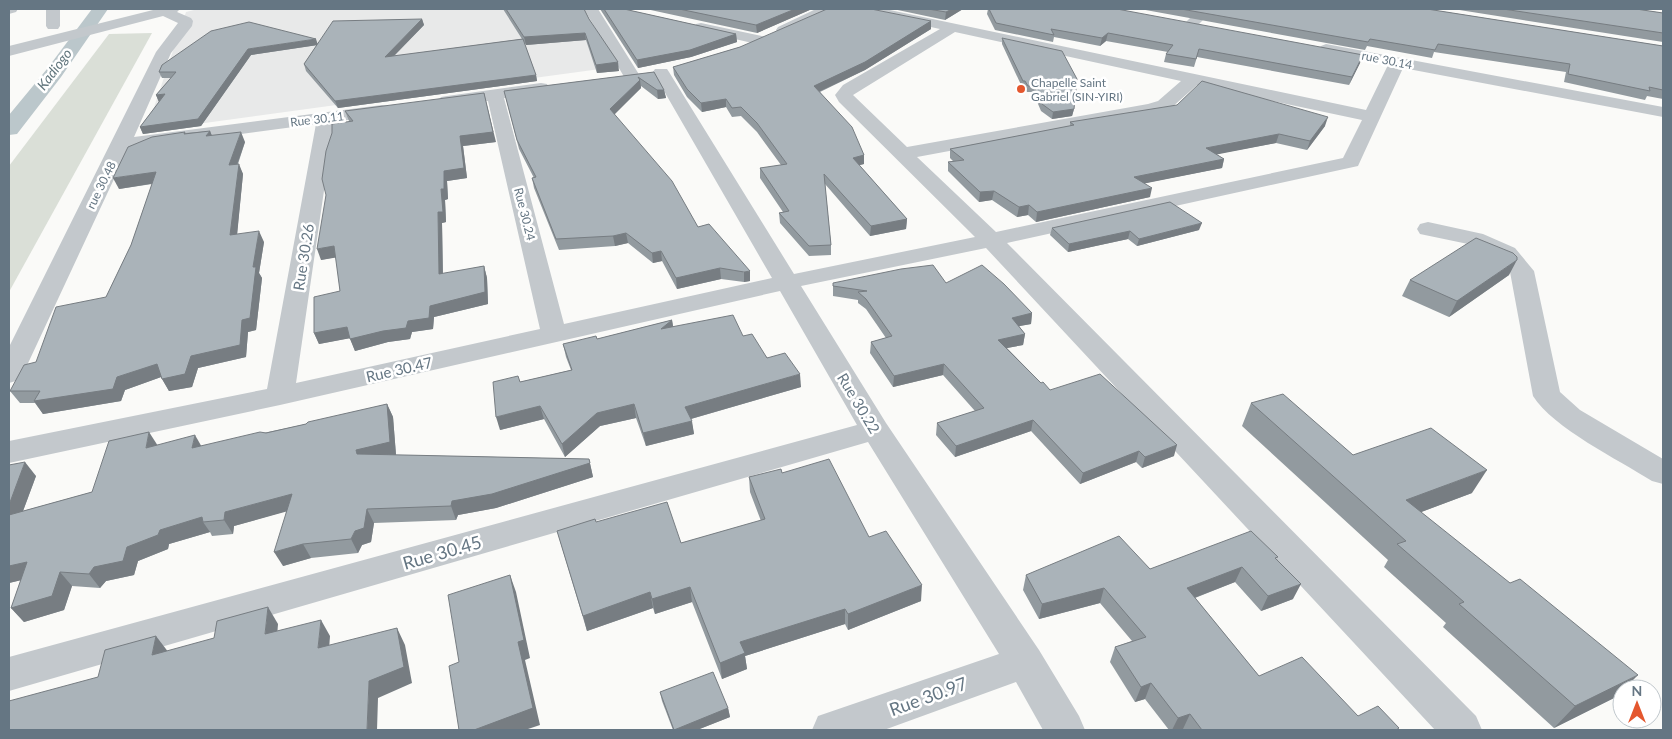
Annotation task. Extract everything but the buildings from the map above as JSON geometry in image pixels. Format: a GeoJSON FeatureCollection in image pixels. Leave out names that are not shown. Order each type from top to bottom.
{"type":"FeatureCollection","features":[{"type":"Feature","properties":{"kind":"street"},"geometry":{"type":"LineString","coordinates":[[54,9],[59,32]]}},
{"type":"Feature","properties":{"kind":"street"},"geometry":{"type":"LineString","coordinates":[[591,9],[632,76],[612,78]]}},
{"type":"Feature","properties":{"kind":"street"},"geometry":{"type":"LineString","coordinates":[[735,50],[761,40],[826,9]]}},
{"type":"Feature","properties":{"kind":"street"},"geometry":{"type":"LineString","coordinates":[[866,9],[1372,117],[1398,62]]}},
{"type":"Feature","properties":{"kind":"street"},"geometry":{"type":"LineString","coordinates":[[1191,24],[1207,9]]}},
{"type":"Feature","properties":{"kind":"street"},"geometry":{"type":"LineString","coordinates":[[9,51],[59,32],[110,25],[168,10]]}},
{"type":"Feature","properties":{"kind":"street","name":"rue 30.48"},"geometry":{"type":"LineString","coordinates":[[9,374],[164,52],[185,26],[186,21],[168,10]]}},
{"type":"Feature","properties":{"kind":"street"},"geometry":{"type":"LineString","coordinates":[[1173,21],[1210,28]]}},
{"type":"Feature","properties":{"kind":"street"},"geometry":{"type":"LineString","coordinates":[[685,23],[761,40]]}},
{"type":"Feature","properties":{"kind":"street"},"geometry":{"type":"LineString","coordinates":[[952,28],[849,89],[844,95],[845,98],[991,240],[1462,730]]}},
{"type":"Feature","properties":{"kind":"street","name":"rue 30.14"},"geometry":{"type":"LineString","coordinates":[[1313,47],[1663,112]]}},
{"type":"Feature","properties":{"kind":"street","name":"Rue 30.22"},"geometry":{"type":"LineString","coordinates":[[632,76],[670,70],[788,282],[875,430],[1025,662],[1065,730]]}},
{"type":"Feature","properties":{"kind":"street"},"geometry":{"type":"LineString","coordinates":[[903,154],[1164,105],[1194,79]]}},
{"type":"Feature","properties":{"kind":"street"},"geometry":{"type":"LineString","coordinates":[[430,104],[554,86]]}},
{"type":"Feature","properties":{"kind":"street","name":"Rue 30.24"},"geometry":{"type":"LineString","coordinates":[[495,94],[554,334]]}},
{"type":"Feature","properties":{"kind":"street","name":"Rue 30.11"},"geometry":{"type":"LineString","coordinates":[[121,144],[401,107]]}},
{"type":"Feature","properties":{"kind":"street","name":"Rue 30.47"},"geometry":{"type":"LineString","coordinates":[[9,452],[280,396],[788,282],[1351,162],[1372,117]]}},
{"type":"Feature","properties":{"kind":"street","name":"Rue 30.26"},"geometry":{"type":"LineString","coordinates":[[280,396],[326,118]]}},
{"type":"Feature","properties":{"kind":"street"},"geometry":{"type":"LineString","coordinates":[[1428,229],[1475,239],[1507,253],[1522,272],[1547,396],[1570,417],[1663,473]]}},
{"type":"Feature","properties":{"kind":"street","name":"Rue 30.45"},"geometry":{"type":"LineString","coordinates":[[9,674],[875,430]]}},
{"type":"Feature","properties":{"kind":"street","name":"Rue 30.97"},"geometry":{"type":"LineString","coordinates":[[832,730],[1025,662]]}},
{"type":"Feature","properties":{"kind":"shaded area"},"geometry":{"type":"Polygon","coordinates":[[[198,9],[579,9],[586,11],[615,67],[146,131],[186,12],[198,9]]]}},
{"type":"Feature","properties":{"kind":"shaded area"},"geometry":{"type":"Polygon","coordinates":[[[152,33],[9,292],[9,166],[109,34],[152,33]]]}},
{"type":"Feature","properties":{"kind":"waterway","name":"Kadiogo"},"geometry":{"type":"LineString","coordinates":[[9,129],[54,73],[100,9]]}},
{"type":"Feature","properties":{"kind":"place","name":"Chapelle Saint Gabriel (SIN-YIRI)"},"geometry":{"type":"Point","coordinates":[1021,89]}}]}
